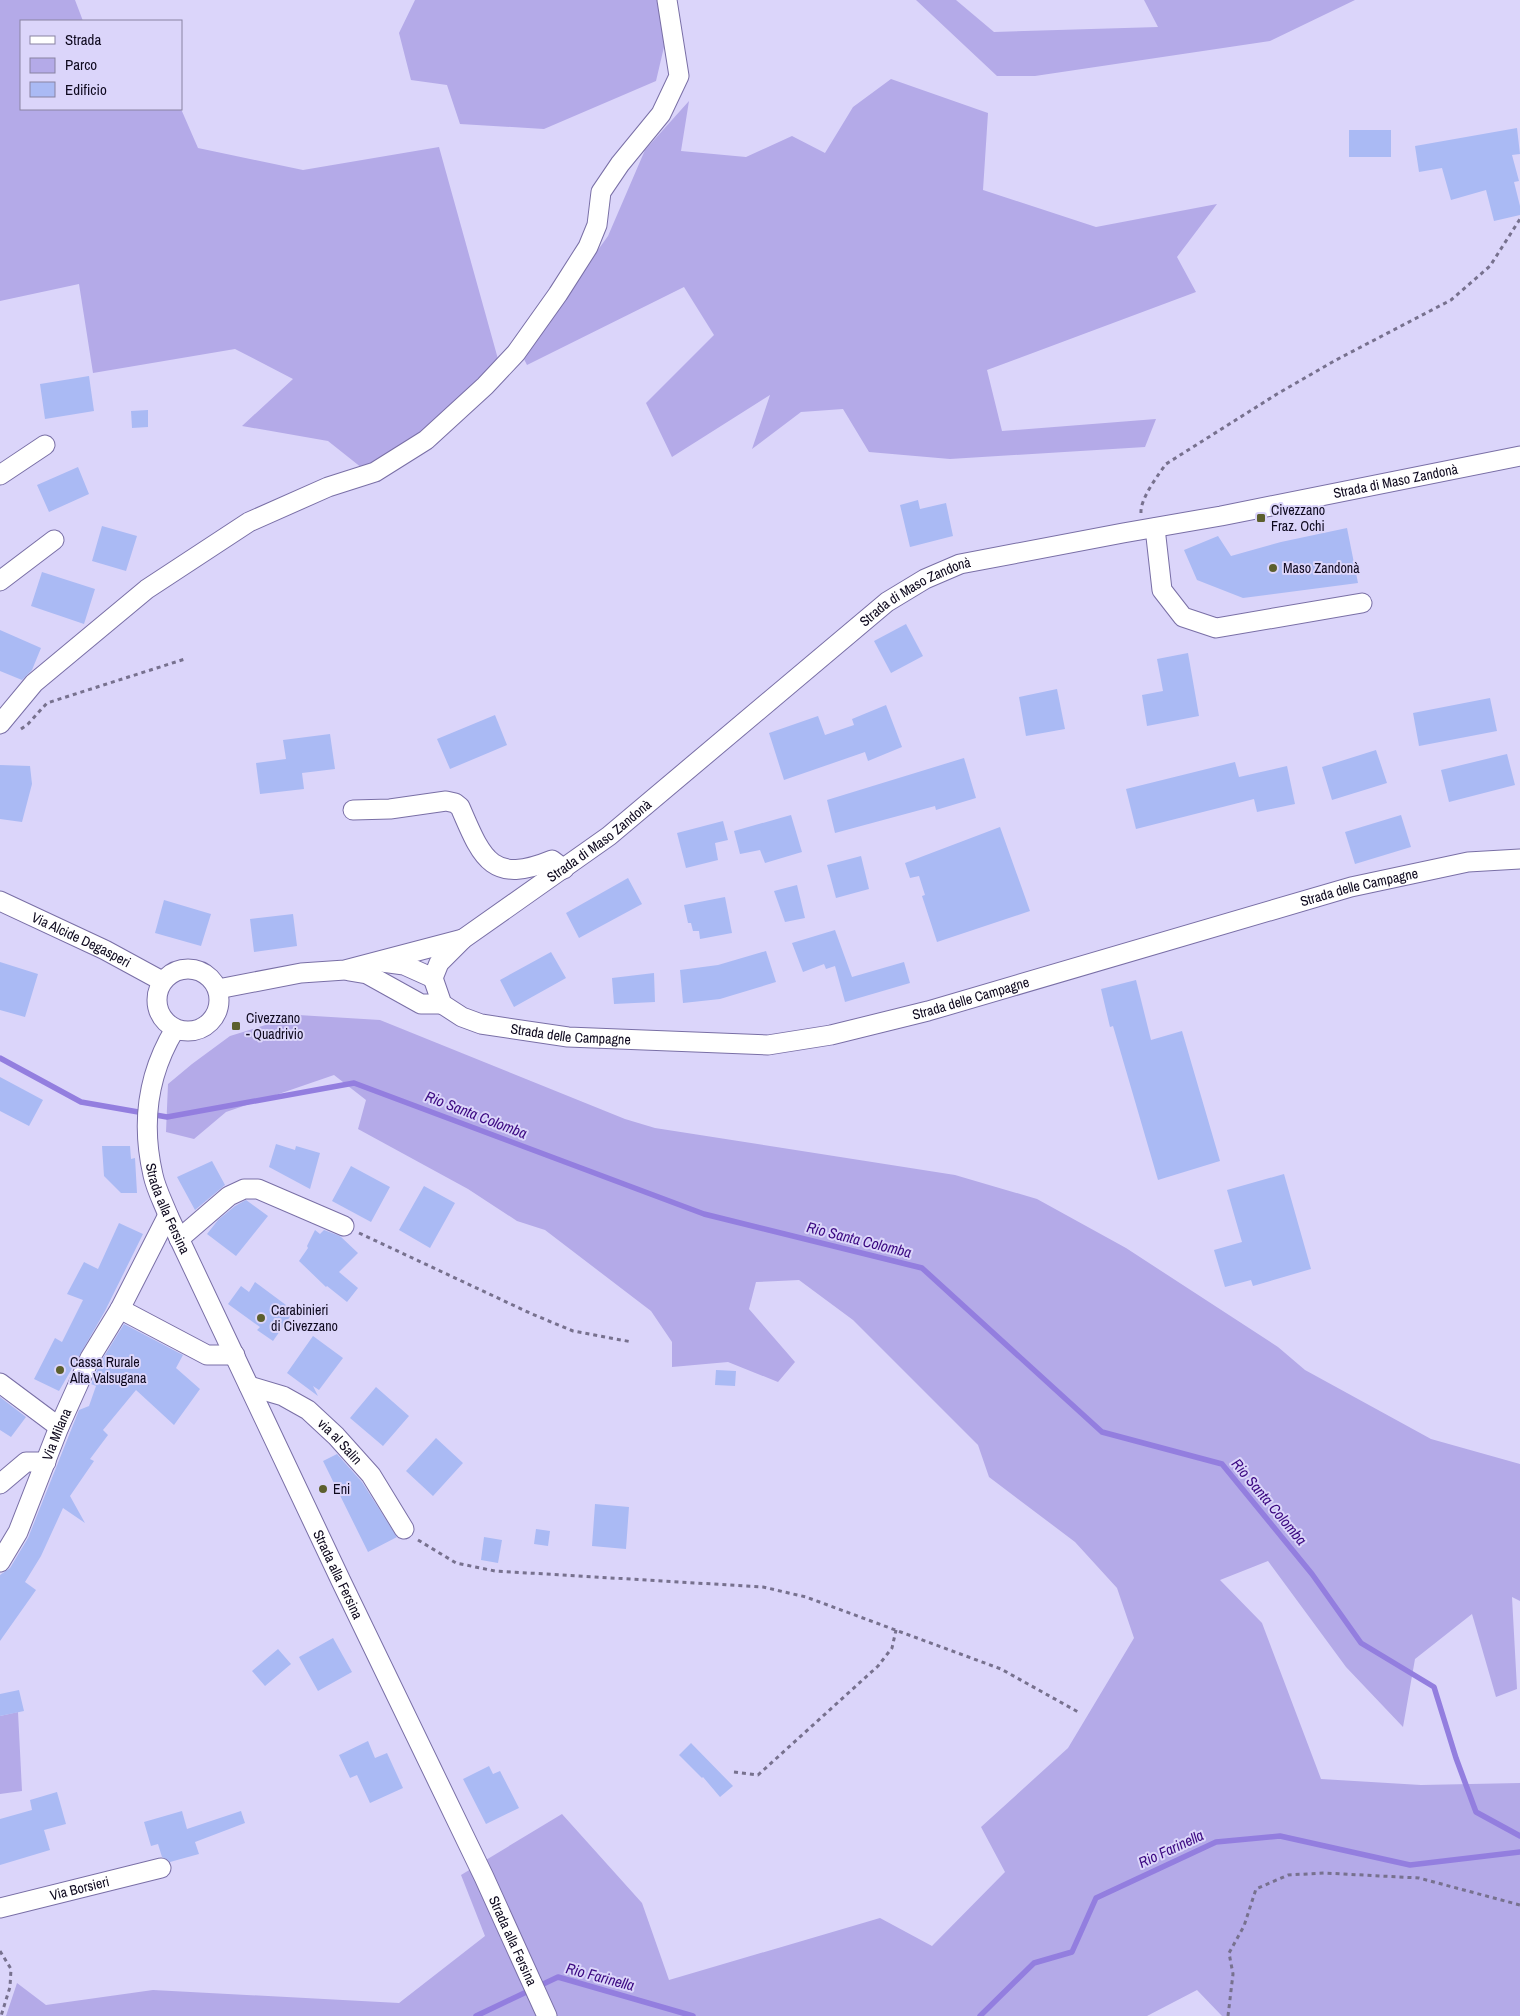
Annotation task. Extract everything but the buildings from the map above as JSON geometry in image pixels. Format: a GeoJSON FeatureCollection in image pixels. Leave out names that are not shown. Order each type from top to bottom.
{"type":"FeatureCollection","features":[{"type":"Feature","properties":{"kind":"street"},"geometry":{"type":"LineString","coordinates":[[0,724],[34,683],[147,589],[248,522],[328,487],[375,472],[426,440],[485,386],[516,353],[558,294],[588,247],[597,225],[601,192],[620,164],[661,114],[679,76],[667,0]]}},
{"type":"Feature","properties":{"kind":"street"},"geometry":{"type":"LineString","coordinates":[[0,475],[45,444]]}},
{"type":"Feature","properties":{"kind":"street","name":"Strada di Maso Zandonà"},"geometry":{"type":"LineString","coordinates":[[433,978],[439,964],[463,939],[609,836],[887,602],[925,579],[960,564],[1221,516],[1520,456]]}},
{"type":"Feature","properties":{"kind":"street"},"geometry":{"type":"LineString","coordinates":[[1149,529],[1162,590],[1183,617],[1216,628],[1362,603]]}},
{"type":"Feature","properties":{"kind":"street"},"geometry":{"type":"LineString","coordinates":[[0,580],[54,540]]}},
{"type":"Feature","properties":{"kind":"street"},"geometry":{"type":"LineString","coordinates":[[353,810],[390,810],[446,802],[455,803],[460,807],[476,844],[493,865],[514,871],[531,869],[552,860],[564,869]]}},
{"type":"Feature","properties":{"kind":"street","name":"Strada delle Campagne"},"geometry":{"type":"LineString","coordinates":[[442,1004],[462,1017],[481,1024],[568,1037],[768,1045],[831,1035],[928,1011],[1351,887],[1468,862],[1520,859]]}},
{"type":"Feature","properties":{"kind":"street","name":"Via Alcide Degasperi"},"geometry":{"type":"LineString","coordinates":[[0,901],[105,950],[162,981]]}},
{"type":"Feature","properties":{"kind":"street"},"geometry":{"type":"LineString","coordinates":[[218,989],[301,973],[345,970],[463,939]]}},
{"type":"Feature","properties":{"kind":"street"},"geometry":{"type":"LineString","coordinates":[[345,970],[367,974],[421,1004],[442,1004],[433,978],[404,965],[381,962]]}},
{"type":"Feature","properties":{"kind":"street"},"geometry":{"type":"LineString","coordinates":[[192,968],[208,975],[218,989],[220,1004],[214,1017],[204,1027],[190,1031],[176,1029],[164,1021],[157,1008],[157,994],[162,981],[176,970],[192,968]]}},
{"type":"Feature","properties":{"kind":"street"},"geometry":{"type":"LineString","coordinates":[[390,986],[433,978]]}},
{"type":"Feature","properties":{"kind":"street","name":"Strada alla Fersina"},"geometry":{"type":"LineString","coordinates":[[176,1029],[164,1049],[148,1097],[146,1127],[153,1177],[179,1239],[484,1877],[547,2016]]}},
{"type":"Feature","properties":{"kind":"street"},"geometry":{"type":"LineString","coordinates":[[179,1239],[229,1196],[244,1189],[258,1189],[344,1226]]}},
{"type":"Feature","properties":{"kind":"street","name":"Via Milana"},"geometry":{"type":"LineString","coordinates":[[0,1562],[18,1532],[59,1427],[90,1358],[120,1309],[168,1215]]}},
{"type":"Feature","properties":{"kind":"street"},"geometry":{"type":"LineString","coordinates":[[120,1309],[207,1355],[234,1355]]}},
{"type":"Feature","properties":{"kind":"street"},"geometry":{"type":"LineString","coordinates":[[0,1383],[59,1427]]}},
{"type":"Feature","properties":{"kind":"street","name":"via al Salin"},"geometry":{"type":"LineString","coordinates":[[249,1386],[283,1396],[308,1410],[336,1436],[371,1475],[404,1529]]}},
{"type":"Feature","properties":{"kind":"street"},"geometry":{"type":"LineString","coordinates":[[0,1484],[26,1462],[46,1462]]}},
{"type":"Feature","properties":{"kind":"street","name":"Via Borsieri"},"geometry":{"type":"LineString","coordinates":[[0,1908],[160,1868]]}},
{"type":"Feature","properties":{"kind":"path"},"geometry":{"type":"LineString","coordinates":[[1149,529],[1140,507],[1166,464],[1277,394],[1336,360],[1451,300],[1490,266],[1520,219]]}},
{"type":"Feature","properties":{"kind":"path"},"geometry":{"type":"LineString","coordinates":[[17,732],[28,724],[46,703],[185,659]]}},
{"type":"Feature","properties":{"kind":"path"},"geometry":{"type":"LineString","coordinates":[[344,1226],[532,1314],[573,1331],[632,1342]]}},
{"type":"Feature","properties":{"kind":"path"},"geometry":{"type":"LineString","coordinates":[[404,1529],[424,1546],[456,1563],[487,1569],[763,1587],[806,1597],[1001,1669],[1080,1713]]}},
{"type":"Feature","properties":{"kind":"path"},"geometry":{"type":"LineString","coordinates":[[734,1772],[758,1775],[878,1666],[892,1648],[896,1630]]}},
{"type":"Feature","properties":{"kind":"path"},"geometry":{"type":"LineString","coordinates":[[1228,2016],[1233,1974],[1229,1953],[1244,1926],[1256,1889],[1288,1875],[1324,1873],[1419,1878],[1520,1905]]}},
{"type":"Feature","properties":{"kind":"path"},"geometry":{"type":"LineString","coordinates":[[0,1951],[11,1969],[10,1987],[0,2016]]}},
{"type":"Feature","properties":{"kind":"green space"},"geometry":{"type":"Polygon","coordinates":[[[0,0],[75,0],[83,20],[20,20],[20,110],[181,110],[198,148],[303,170],[439,147],[503,377],[437,444],[362,468],[328,441],[242,426],[293,379],[235,349],[93,373],[79,284],[0,301],[0,0]]]}},
{"type":"Feature","properties":{"kind":"green space"},"geometry":{"type":"Polygon","coordinates":[[[415,0],[675,0],[656,81],[544,129],[460,124],[447,85],[411,80],[399,33],[415,0]]]}},
{"type":"Feature","properties":{"kind":"green space"},"geometry":{"type":"Polygon","coordinates":[[[916,0],[956,0],[994,32],[1158,27],[1144,0],[1355,0],[1270,41],[1035,76],[997,76],[916,0]]]}},
{"type":"Feature","properties":{"kind":"green space"},"geometry":{"type":"Polygon","coordinates":[[[891,79],[988,113],[983,190],[1096,227],[1217,204],[1177,257],[1196,292],[987,370],[1002,431],[1156,419],[1145,447],[950,459],[869,452],[843,409],[801,412],[752,449],[770,395],[672,457],[646,403],[714,335],[684,287],[527,365],[522,355],[608,236],[645,150],[689,101],[681,151],[746,157],[792,136],[825,153],[853,107],[891,79]]]}},
{"type":"Feature","properties":{"kind":"green space"},"geometry":{"type":"Polygon","coordinates":[[[298,1015],[380,1020],[625,1119],[655,1128],[955,1175],[1037,1199],[1126,1248],[1278,1347],[1305,1370],[1431,1439],[1520,1464],[1520,1601],[1512,1597],[1517,1689],[1496,1697],[1472,1614],[1415,1659],[1403,1727],[1346,1667],[1268,1561],[1220,1580],[1262,1623],[1321,1779],[1421,1785],[1520,1783],[1520,2016],[1222,2016],[1197,1990],[1147,2016],[6,2016],[17,1983],[46,2005],[153,1990],[399,2003],[485,1936],[461,1875],[562,1814],[642,1903],[669,1980],[880,1918],[932,1946],[1005,1872],[981,1827],[1068,1748],[1134,1638],[1117,1588],[1075,1542],[989,1477],[978,1445],[853,1320],[799,1280],[756,1282],[749,1309],[795,1362],[778,1382],[728,1362],[672,1367],[672,1342],[651,1311],[545,1230],[517,1221],[468,1189],[358,1129],[366,1100],[334,1075],[226,1112],[194,1139],[166,1132],[168,1084],[230,1036],[298,1015]]]}},
{"type":"Feature","properties":{"kind":"green space"},"geometry":{"type":"Polygon","coordinates":[[[18,1712],[22,1791],[0,1794],[0,1716],[18,1712]]]}},
{"type":"Feature","properties":{"kind":"waterway","name":"Rio Santa Colomba"},"geometry":{"type":"LineString","coordinates":[[0,1058],[81,1102],[167,1117],[354,1083],[704,1214],[922,1268],[1102,1432],[1222,1464],[1312,1574],[1361,1643],[1434,1687],[1456,1758],[1476,1812],[1520,1836]]}},
{"type":"Feature","properties":{"kind":"waterway","name":"Rio Farinella"},"geometry":{"type":"LineString","coordinates":[[980,2016],[1034,1963],[1072,1952],[1096,1898],[1216,1842],[1280,1836],[1410,1865],[1520,1852]]}},
{"type":"Feature","properties":{"kind":"waterway","name":"Rio Farinella"},"geometry":{"type":"LineString","coordinates":[[476,2016],[558,1977],[693,2016]]}},
{"type":"Feature","properties":{"kind":"place","name":"Civezzano Fraz. Ochi"},"geometry":{"type":"Point","coordinates":[1261,518]}},
{"type":"Feature","properties":{"kind":"place","name":"Maso Zandonà"},"geometry":{"type":"Point","coordinates":[1273,568]}},
{"type":"Feature","properties":{"kind":"place","name":"Civezzano - Quadrivio"},"geometry":{"type":"Point","coordinates":[236,1026]}},
{"type":"Feature","properties":{"kind":"place","name":"Carabinieri di Civezzano"},"geometry":{"type":"Point","coordinates":[261,1318]}},
{"type":"Feature","properties":{"kind":"place","name":"Cassa Rurale Alta Valsugana"},"geometry":{"type":"Point","coordinates":[60,1370]}},
{"type":"Feature","properties":{"kind":"place","name":"Eni"},"geometry":{"type":"Point","coordinates":[323,1489]}}]}
